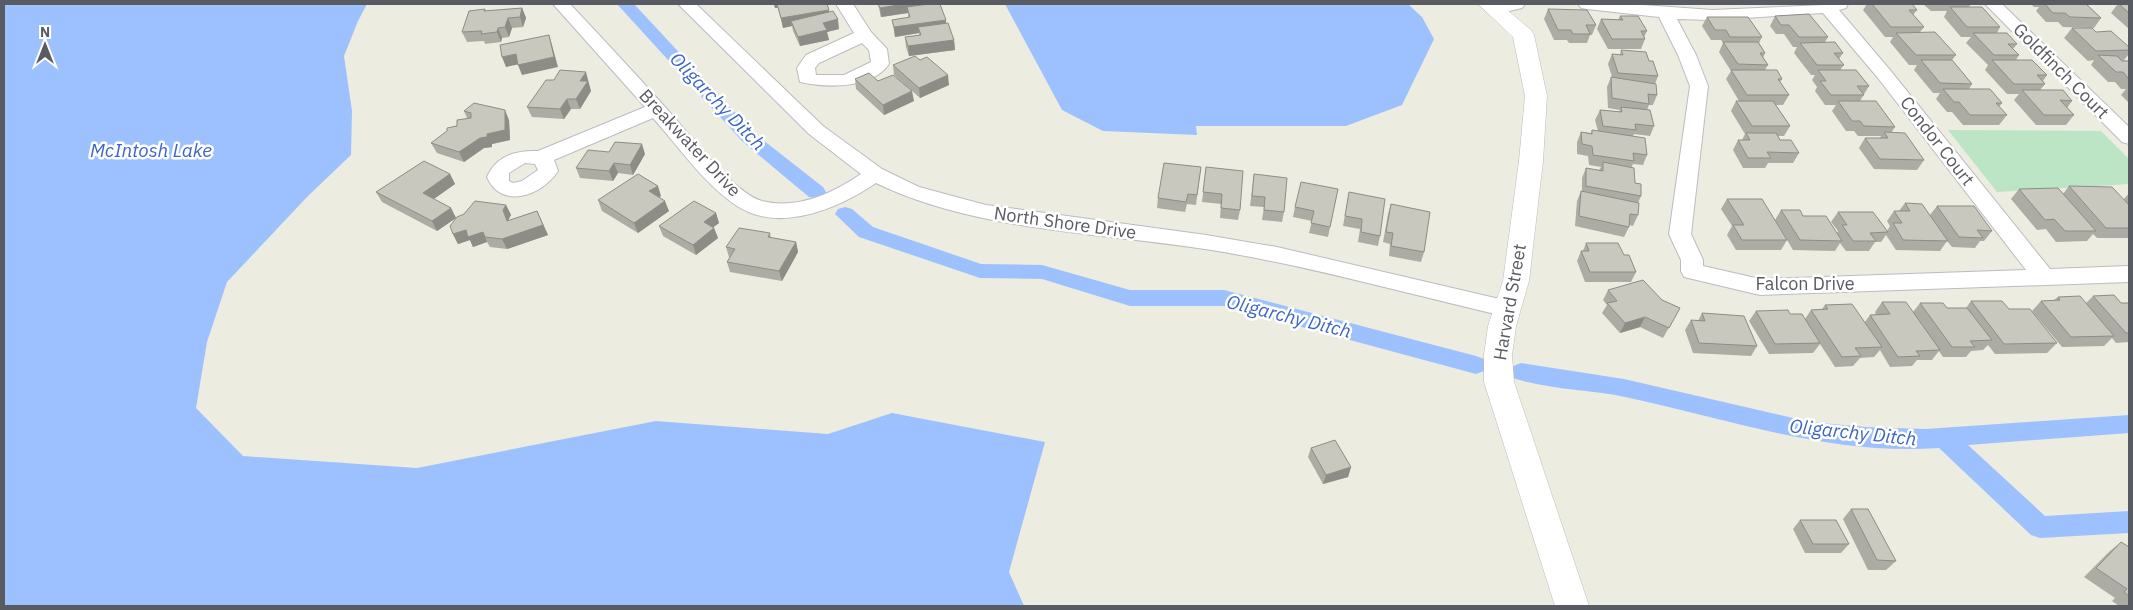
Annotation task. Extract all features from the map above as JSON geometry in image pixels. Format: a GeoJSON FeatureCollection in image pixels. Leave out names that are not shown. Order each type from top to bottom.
{"type":"FeatureCollection","features":[{"type":"Feature","properties":{"kind":"street","name":"Breakwater Drive"},"geometry":{"type":"LineString","coordinates":[[560,4],[727,186],[743,200],[761,208],[789,211],[808,208],[831,201],[850,192],[875,174]]}},
{"type":"Feature","properties":{"kind":"street","name":"North Shore Drive"},"geometry":{"type":"LineString","coordinates":[[686,4],[816,130],[875,174],[912,192],[970,209],[1206,242],[1277,255],[1508,309]]}},
{"type":"Feature","properties":{"kind":"street"},"geometry":{"type":"LineString","coordinates":[[845,4],[864,35]]}},
{"type":"Feature","properties":{"kind":"street"},"geometry":{"type":"LineString","coordinates":[[1587,4],[1666,13],[1714,14],[1834,6]]}},
{"type":"Feature","properties":{"kind":"street","name":"Goldfinch Court"},"geometry":{"type":"LineString","coordinates":[[1993,4],[2129,138]]}},
{"type":"Feature","properties":{"kind":"street","name":"Harvard Street"},"geometry":{"type":"LineString","coordinates":[[1500,6],[1523,36],[1536,96],[1527,196],[1516,281],[1502,326],[1498,355],[1499,382],[1572,606]]}},
{"type":"Feature","properties":{"kind":"street","name":"Condor Court"},"geometry":{"type":"LineString","coordinates":[[1834,6],[1884,74],[2044,277]]}},
{"type":"Feature","properties":{"kind":"street","name":"Falcon Drive"},"geometry":{"type":"LineString","coordinates":[[1666,13],[1699,86],[1680,234],[1692,260],[1692,271],[1760,287],[2129,274]]}},
{"type":"Feature","properties":{"kind":"street"},"geometry":{"type":"LineString","coordinates":[[540,158],[657,109]]}},
{"type":"Feature","properties":{"kind":"green space"},"geometry":{"type":"Polygon","coordinates":[[[1948,130],[2101,131],[2129,159],[2129,184],[1997,192],[1948,130]]]}},
{"type":"Feature","properties":{"kind":"water","name":"McIntosh Lake"},"geometry":{"type":"Polygon","coordinates":[[[4,4],[367,4],[344,56],[352,111],[351,155],[308,196],[227,282],[207,342],[196,408],[243,456],[417,468],[656,421],[828,434],[892,413],[1045,442],[1009,572],[1024,606],[4,606],[4,4]]]}},
{"type":"Feature","properties":{"kind":"water"},"geometry":{"type":"Polygon","coordinates":[[[1005,4],[1408,4],[1422,17],[1434,39],[1402,105],[1346,126],[1196,126],[1197,135],[1103,131],[1062,110],[1005,4]]]}},
{"type":"Feature","properties":{"kind":"building"},"geometry":{"type":"Polygon","coordinates":[[[777,4],[827,4],[829,10],[781,18],[777,4]]]}},
{"type":"Feature","properties":{"kind":"building"},"geometry":{"type":"Polygon","coordinates":[[[878,4],[904,4],[880,8],[878,4]]]}},
{"type":"Feature","properties":{"kind":"building"},"geometry":{"type":"Polygon","coordinates":[[[940,4],[946,20],[894,27],[892,20],[910,17],[907,7],[940,4]]]}},
{"type":"Feature","properties":{"kind":"building"},"geometry":{"type":"Polygon","coordinates":[[[1872,4],[1912,4],[1917,10],[1909,10],[1924,27],[1891,27],[1872,4]]]}},
{"type":"Feature","properties":{"kind":"building"},"geometry":{"type":"Polygon","coordinates":[[[2045,4],[2086,4],[2101,18],[2070,17],[2065,13],[2053,13],[2045,4]]]}},
{"type":"Feature","properties":{"kind":"building"},"geometry":{"type":"Polygon","coordinates":[[[2119,4],[2129,4],[2129,13],[2119,4]]]}},
{"type":"Feature","properties":{"kind":"building"},"geometry":{"type":"Polygon","coordinates":[[[1950,7],[1982,7],[2000,27],[1967,27],[1950,7]]]}},
{"type":"Feature","properties":{"kind":"building"},"geometry":{"type":"Polygon","coordinates":[[[522,8],[520,17],[508,18],[505,27],[498,28],[497,32],[481,34],[482,31],[462,32],[469,11],[522,8]]]}},
{"type":"Feature","properties":{"kind":"building"},"geometry":{"type":"Polygon","coordinates":[[[1548,9],[1587,10],[1596,25],[1586,25],[1590,34],[1573,34],[1571,30],[1558,30],[1548,9]]]}},
{"type":"Feature","properties":{"kind":"building"},"geometry":{"type":"Polygon","coordinates":[[[833,11],[838,19],[823,23],[827,30],[798,37],[791,21],[833,11]]]}},
{"type":"Feature","properties":{"kind":"building"},"geometry":{"type":"Polygon","coordinates":[[[1809,14],[1828,37],[1799,37],[1789,25],[1781,25],[1775,16],[1809,14]]]}},
{"type":"Feature","properties":{"kind":"building"},"geometry":{"type":"Polygon","coordinates":[[[1620,16],[1638,16],[1647,31],[1641,31],[1645,39],[1612,39],[1601,19],[1623,20],[1620,16]]]}},
{"type":"Feature","properties":{"kind":"building"},"geometry":{"type":"Polygon","coordinates":[[[1707,17],[1748,17],[1762,37],[1730,37],[1726,30],[1715,30],[1707,17]]]}},
{"type":"Feature","properties":{"kind":"building"},"geometry":{"type":"Polygon","coordinates":[[[948,23],[954,40],[908,46],[905,37],[921,35],[918,27],[948,23]]]}},
{"type":"Feature","properties":{"kind":"building"},"geometry":{"type":"Polygon","coordinates":[[[2072,28],[2092,28],[2096,32],[2111,31],[2129,47],[2129,50],[2096,51],[2072,28]]]}},
{"type":"Feature","properties":{"kind":"building"},"geometry":{"type":"Polygon","coordinates":[[[1935,32],[1956,55],[1916,55],[1896,33],[1935,32]]]}},
{"type":"Feature","properties":{"kind":"building"},"geometry":{"type":"Polygon","coordinates":[[[1973,33],[2007,33],[2017,44],[2008,44],[2019,55],[1994,55],[1973,33]]]}},
{"type":"Feature","properties":{"kind":"building"},"geometry":{"type":"Polygon","coordinates":[[[549,35],[554,57],[518,65],[516,54],[502,57],[500,45],[549,35]]]}},
{"type":"Feature","properties":{"kind":"building"},"geometry":{"type":"Polygon","coordinates":[[[1723,42],[1758,42],[1765,53],[1760,53],[1768,65],[1738,64],[1723,42]]]}},
{"type":"Feature","properties":{"kind":"building"},"geometry":{"type":"Polygon","coordinates":[[[1835,42],[1843,53],[1834,53],[1844,65],[1817,65],[1800,43],[1835,42]]]}},
{"type":"Feature","properties":{"kind":"building"},"geometry":{"type":"Polygon","coordinates":[[[1621,50],[1646,52],[1649,61],[1653,61],[1658,76],[1618,73],[1612,54],[1623,55],[1621,50]]]}},
{"type":"Feature","properties":{"kind":"building"},"geometry":{"type":"Polygon","coordinates":[[[2098,55],[2117,56],[2122,61],[2129,61],[2129,79],[2123,72],[2116,72],[2098,55]]]}},
{"type":"Feature","properties":{"kind":"building"},"geometry":{"type":"Polygon","coordinates":[[[915,56],[920,60],[927,57],[948,75],[919,88],[893,65],[915,56]]]}},
{"type":"Feature","properties":{"kind":"building"},"geometry":{"type":"Polygon","coordinates":[[[1921,60],[1952,60],[1972,84],[1940,83],[1921,60]]]}},
{"type":"Feature","properties":{"kind":"building"},"geometry":{"type":"Polygon","coordinates":[[[1992,60],[2032,60],[2047,75],[2037,75],[2045,84],[2014,84],[1992,60]]]}},
{"type":"Feature","properties":{"kind":"building"},"geometry":{"type":"Polygon","coordinates":[[[560,70],[586,72],[580,81],[588,81],[576,99],[567,99],[560,109],[527,107],[546,80],[554,80],[560,70]]]}},
{"type":"Feature","properties":{"kind":"building"},"geometry":{"type":"Polygon","coordinates":[[[1731,70],[1777,70],[1782,79],[1778,79],[1789,95],[1747,95],[1731,70]]]}},
{"type":"Feature","properties":{"kind":"building"},"geometry":{"type":"Polygon","coordinates":[[[1818,70],[1856,70],[1869,86],[1857,86],[1864,95],[1831,95],[1820,81],[1826,81],[1818,70]]]}},
{"type":"Feature","properties":{"kind":"building"},"geometry":{"type":"Polygon","coordinates":[[[869,73],[878,81],[893,75],[912,91],[883,105],[855,79],[869,73]]]}},
{"type":"Feature","properties":{"kind":"building"},"geometry":{"type":"Polygon","coordinates":[[[1611,77],[1656,84],[1657,95],[1648,94],[1649,104],[1612,98],[1611,77]]]}},
{"type":"Feature","properties":{"kind":"building"},"geometry":{"type":"Polygon","coordinates":[[[1943,89],[1990,89],[2002,103],[1996,103],[2007,115],[1970,115],[1959,102],[1954,102],[1943,89]]]}},
{"type":"Feature","properties":{"kind":"building"},"geometry":{"type":"Polygon","coordinates":[[[2022,90],[2063,90],[2072,101],[2060,100],[2074,115],[2044,115],[2022,90]]]}},
{"type":"Feature","properties":{"kind":"building"},"geometry":{"type":"Polygon","coordinates":[[[1736,101],[1773,101],[1790,126],[1752,126],[1736,101]]]}},
{"type":"Feature","properties":{"kind":"building"},"geometry":{"type":"Polygon","coordinates":[[[1838,101],[1876,101],[1895,127],[1864,126],[1860,121],[1852,121],[1838,101]]]}},
{"type":"Feature","properties":{"kind":"building"},"geometry":{"type":"Polygon","coordinates":[[[474,103],[505,110],[505,130],[487,134],[487,137],[480,138],[459,152],[431,143],[447,131],[447,128],[457,126],[457,120],[471,118],[471,113],[464,111],[474,103]]]}},
{"type":"Feature","properties":{"kind":"building"},"geometry":{"type":"Polygon","coordinates":[[[1621,107],[1650,110],[1654,126],[1635,124],[1636,130],[1603,126],[1600,110],[1622,112],[1621,107]]]}},
{"type":"Feature","properties":{"kind":"building"},"geometry":{"type":"Polygon","coordinates":[[[1592,130],[1645,138],[1647,155],[1633,153],[1634,161],[1593,155],[1592,146],[1582,144],[1581,132],[1592,134],[1592,130]]]}},
{"type":"Feature","properties":{"kind":"building"},"geometry":{"type":"Polygon","coordinates":[[[1884,132],[1905,133],[1924,160],[1880,159],[1865,138],[1888,138],[1884,132]]]}},
{"type":"Feature","properties":{"kind":"building"},"geometry":{"type":"Polygon","coordinates":[[[1746,133],[1776,133],[1780,140],[1791,140],[1799,153],[1767,152],[1771,158],[1748,158],[1738,140],[1750,140],[1746,133]]]}},
{"type":"Feature","properties":{"kind":"building"},"geometry":{"type":"Polygon","coordinates":[[[615,142],[642,144],[630,165],[614,163],[609,171],[576,168],[588,150],[609,152],[615,142]]]}},
{"type":"Feature","properties":{"kind":"building"},"geometry":{"type":"Polygon","coordinates":[[[424,161],[450,174],[423,193],[451,208],[432,221],[376,192],[424,161]]]}},
{"type":"Feature","properties":{"kind":"building"},"geometry":{"type":"Polygon","coordinates":[[[1603,162],[1634,168],[1635,183],[1641,184],[1641,196],[1586,186],[1586,168],[1603,171],[1603,162]]]}},
{"type":"Feature","properties":{"kind":"building"},"geometry":{"type":"Polygon","coordinates":[[[1164,163],[1201,167],[1197,195],[1188,194],[1186,202],[1158,198],[1164,163]]]}},
{"type":"Feature","properties":{"kind":"building"},"geometry":{"type":"Polygon","coordinates":[[[1206,167],[1243,171],[1240,210],[1221,208],[1222,194],[1203,192],[1206,167]]]}},
{"type":"Feature","properties":{"kind":"building"},"geometry":{"type":"Polygon","coordinates":[[[638,174],[658,186],[649,191],[665,201],[634,223],[598,200],[638,174]]]}},
{"type":"Feature","properties":{"kind":"building"},"geometry":{"type":"Polygon","coordinates":[[[1254,174],[1287,178],[1284,212],[1264,210],[1265,197],[1252,196],[1254,174]]]}},
{"type":"Feature","properties":{"kind":"building"},"geometry":{"type":"Polygon","coordinates":[[[1301,182],[1338,189],[1330,227],[1311,223],[1314,211],[1295,207],[1301,182]]]}},
{"type":"Feature","properties":{"kind":"building"},"geometry":{"type":"Polygon","coordinates":[[[2069,186],[2112,187],[2129,205],[2129,228],[2106,228],[2069,186]]]}},
{"type":"Feature","properties":{"kind":"building"},"geometry":{"type":"Polygon","coordinates":[[[2058,188],[2096,231],[2065,231],[2054,219],[2045,220],[2019,189],[2058,188]]]}},
{"type":"Feature","properties":{"kind":"building"},"geometry":{"type":"Polygon","coordinates":[[[1581,191],[1639,203],[1638,215],[1630,214],[1629,227],[1579,216],[1581,191]]]}},
{"type":"Feature","properties":{"kind":"building"},"geometry":{"type":"Polygon","coordinates":[[[1349,192],[1385,199],[1380,236],[1361,232],[1362,219],[1345,216],[1349,192]]]}},
{"type":"Feature","properties":{"kind":"building"},"geometry":{"type":"Polygon","coordinates":[[[1727,199],[1762,199],[1787,240],[1742,240],[1733,225],[1744,225],[1727,199]]]}},
{"type":"Feature","properties":{"kind":"building"},"geometry":{"type":"Polygon","coordinates":[[[475,201],[506,205],[503,210],[507,221],[537,211],[543,225],[502,239],[485,237],[483,232],[468,237],[466,230],[453,234],[450,226],[475,201]]]}},
{"type":"Feature","properties":{"kind":"building"},"geometry":{"type":"Polygon","coordinates":[[[694,201],[716,213],[704,222],[714,228],[693,245],[659,226],[694,201]]]}},
{"type":"Feature","properties":{"kind":"building"},"geometry":{"type":"Polygon","coordinates":[[[1905,203],[1922,204],[1948,241],[1903,240],[1893,223],[1902,223],[1894,211],[1910,211],[1905,203]]]}},
{"type":"Feature","properties":{"kind":"building"},"geometry":{"type":"Polygon","coordinates":[[[1391,204],[1430,212],[1424,252],[1391,246],[1393,233],[1386,232],[1391,204]]]}},
{"type":"Feature","properties":{"kind":"building"},"geometry":{"type":"Polygon","coordinates":[[[1937,206],[1974,206],[1992,231],[1977,230],[1983,238],[1959,237],[1937,206]]]}},
{"type":"Feature","properties":{"kind":"building"},"geometry":{"type":"Polygon","coordinates":[[[1781,210],[1800,210],[1803,216],[1826,216],[1842,241],[1800,240],[1781,210]]]}},
{"type":"Feature","properties":{"kind":"building"},"geometry":{"type":"Polygon","coordinates":[[[1838,212],[1873,212],[1888,232],[1870,233],[1876,241],[1853,241],[1842,225],[1847,225],[1838,212]]]}},
{"type":"Feature","properties":{"kind":"building"},"geometry":{"type":"Polygon","coordinates":[[[739,228],[770,233],[768,237],[796,242],[779,271],[727,262],[735,249],[726,247],[739,228]]]}},
{"type":"Feature","properties":{"kind":"building"},"geometry":{"type":"Polygon","coordinates":[[[1586,243],[1618,243],[1624,255],[1629,255],[1636,272],[1590,272],[1581,251],[1589,251],[1586,243]]]}},
{"type":"Feature","properties":{"kind":"building"},"geometry":{"type":"Polygon","coordinates":[[[1643,280],[1662,300],[1680,308],[1669,328],[1645,317],[1625,323],[1607,303],[1617,301],[1608,290],[1643,280]]]}},
{"type":"Feature","properties":{"kind":"building"},"geometry":{"type":"Polygon","coordinates":[[[2114,295],[2121,303],[2129,303],[2129,333],[2126,333],[2093,296],[2114,295]]]}},
{"type":"Feature","properties":{"kind":"building"},"geometry":{"type":"Polygon","coordinates":[[[2080,296],[2114,336],[2071,337],[2041,301],[2060,300],[2058,297],[2080,296]]]}},
{"type":"Feature","properties":{"kind":"building"},"geometry":{"type":"Polygon","coordinates":[[[1971,301],[2002,301],[2009,309],[2030,309],[2057,343],[2004,344],[1971,301]]]}},
{"type":"Feature","properties":{"kind":"building"},"geometry":{"type":"Polygon","coordinates":[[[1882,302],[1906,302],[1940,350],[1916,351],[1920,356],[1898,357],[1870,315],[1890,314],[1882,302]]]}},
{"type":"Feature","properties":{"kind":"building"},"geometry":{"type":"Polygon","coordinates":[[[1920,303],[1943,303],[1947,308],[1967,308],[1992,340],[1970,341],[1975,347],[1952,347],[1920,303]]]}},
{"type":"Feature","properties":{"kind":"building"},"geometry":{"type":"Polygon","coordinates":[[[1852,304],[1882,347],[1855,348],[1861,356],[1842,357],[1811,310],[1828,309],[1825,305],[1852,304]]]}},
{"type":"Feature","properties":{"kind":"building"},"geometry":{"type":"Polygon","coordinates":[[[1788,310],[1790,314],[1802,314],[1820,343],[1775,344],[1756,311],[1788,310]]]}},
{"type":"Feature","properties":{"kind":"building"},"geometry":{"type":"Polygon","coordinates":[[[1702,313],[1744,316],[1757,346],[1699,343],[1691,320],[1705,321],[1702,313]]]}},
{"type":"Feature","properties":{"kind":"building"},"geometry":{"type":"Polygon","coordinates":[[[1335,440],[1351,467],[1326,475],[1311,448],[1335,440]]]}},
{"type":"Feature","properties":{"kind":"building"},"geometry":{"type":"Polygon","coordinates":[[[1851,509],[1868,509],[1896,561],[1877,560],[1851,509]]]}},
{"type":"Feature","properties":{"kind":"building"},"geometry":{"type":"Polygon","coordinates":[[[1800,520],[1836,520],[1849,544],[1813,544],[1800,520]]]}},
{"type":"Feature","properties":{"kind":"building"},"geometry":{"type":"Polygon","coordinates":[[[2121,542],[2129,547],[2129,596],[2124,592],[2127,589],[2096,568],[2121,542]]]}},
{"type":"Feature","properties":{"kind":"waterway","name":"Oligarchy Ditch"},"geometry":{"type":"LineString","coordinates":[[625,4],[748,137],[816,192]]}},
{"type":"Feature","properties":{"kind":"waterway","name":"Oligarchy Ditch"},"geometry":{"type":"LineString","coordinates":[[845,214],[866,232],[980,271],[1042,272],[1130,298],[1224,298],[1476,365]]}},
{"type":"Feature","properties":{"kind":"waterway","name":"Oligarchy Ditch"},"geometry":{"type":"LineString","coordinates":[[1521,372],[1624,388],[1810,431],[1866,436],[1926,439],[2129,424]]}},
{"type":"Feature","properties":{"kind":"waterway"},"geometry":{"type":"LineString","coordinates":[[1944,438],[2040,527],[2129,522]]}}]}
